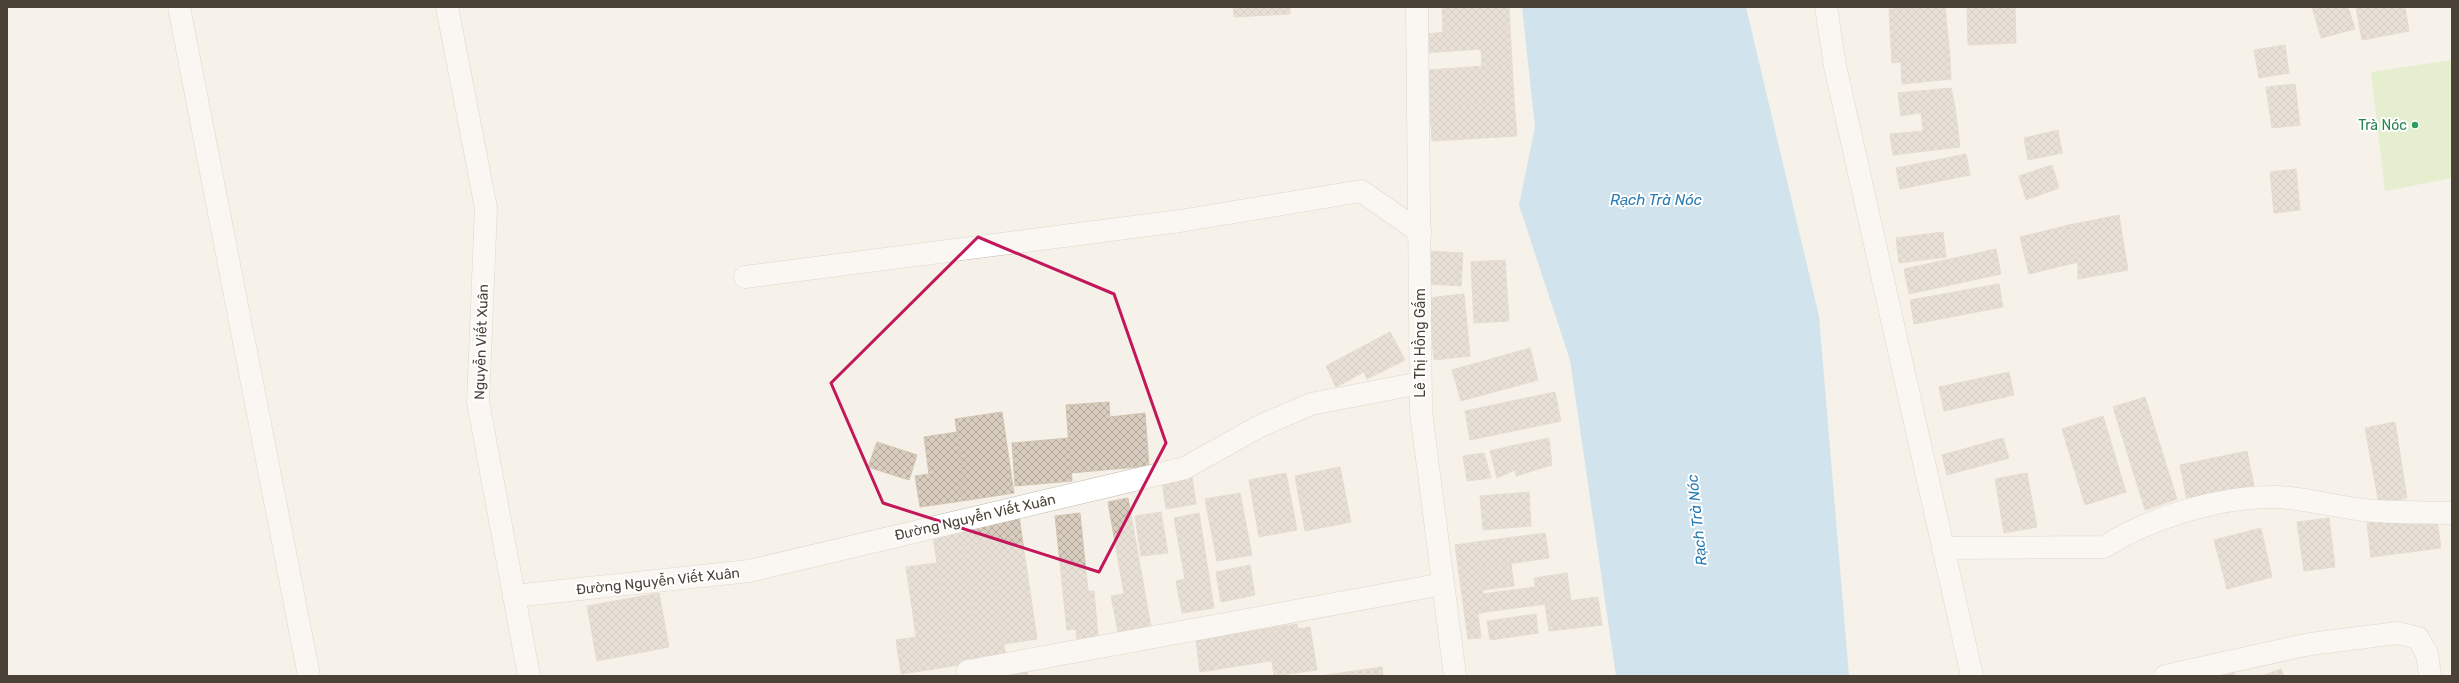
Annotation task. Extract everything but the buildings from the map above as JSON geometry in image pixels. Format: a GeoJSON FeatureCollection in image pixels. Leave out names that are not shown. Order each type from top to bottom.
{"type":"FeatureCollection","features":[{"type":"Feature","properties":{"kind":"street"},"geometry":{"type":"LineString","coordinates":[[179,7],[309,676]]}},
{"type":"Feature","properties":{"kind":"street","name":"Nguyễn Viết Xuân"},"geometry":{"type":"LineString","coordinates":[[446,7],[486,208],[478,402],[529,676]]}},
{"type":"Feature","properties":{"kind":"street","name":"Lê Thị Hồng Gấm"},"geometry":{"type":"LineString","coordinates":[[1417,7],[1421,412],[1455,676]]}},
{"type":"Feature","properties":{"kind":"street"},"geometry":{"type":"LineString","coordinates":[[1826,7],[1835,66],[1972,676]]}},
{"type":"Feature","properties":{"kind":"street"},"geometry":{"type":"LineString","coordinates":[[745,277],[1180,221],[1361,191],[1420,232]]}},
{"type":"Feature","properties":{"kind":"street","name":"Đường Nguyễn Viết Xuân"},"geometry":{"type":"LineString","coordinates":[[514,596],[749,571],[1184,468],[1260,426],[1311,404],[1420,383]]}},
{"type":"Feature","properties":{"kind":"street"},"geometry":{"type":"LineString","coordinates":[[1943,548],[2104,547],[2122,535],[2175,513],[2236,501],[2277,497],[2366,510],[2452,513]]}},
{"type":"Feature","properties":{"kind":"street"},"geometry":{"type":"LineString","coordinates":[[968,671],[1443,584]]}},
{"type":"Feature","properties":{"kind":"street"},"geometry":{"type":"LineString","coordinates":[[2165,676],[2310,644],[2398,633],[2418,638],[2427,654],[2430,676]]}},
{"type":"Feature","properties":{"kind":"highlighted area"},"geometry":{"type":"Polygon","coordinates":[[[978,237],[1114,294],[1166,443],[1099,572],[883,503],[831,383],[978,237]]]}},
{"type":"Feature","properties":{"kind":"green space","name":"Trà Nóc"},"geometry":{"type":"Polygon","coordinates":[[[2452,60],[2452,178],[2385,191],[2371,72],[2452,60]]]}},
{"type":"Feature","properties":{"kind":"water","name":"Rạch Trà Nóc"},"geometry":{"type":"Polygon","coordinates":[[[1522,7],[1746,7],[1819,316],[1849,676],[1616,676],[1570,360],[1519,205],[1535,127],[1522,7]]]}},
{"type":"Feature","properties":{"kind":"place","name":"Trà Nóc"},"geometry":{"type":"Point","coordinates":[2415,125]}}]}
